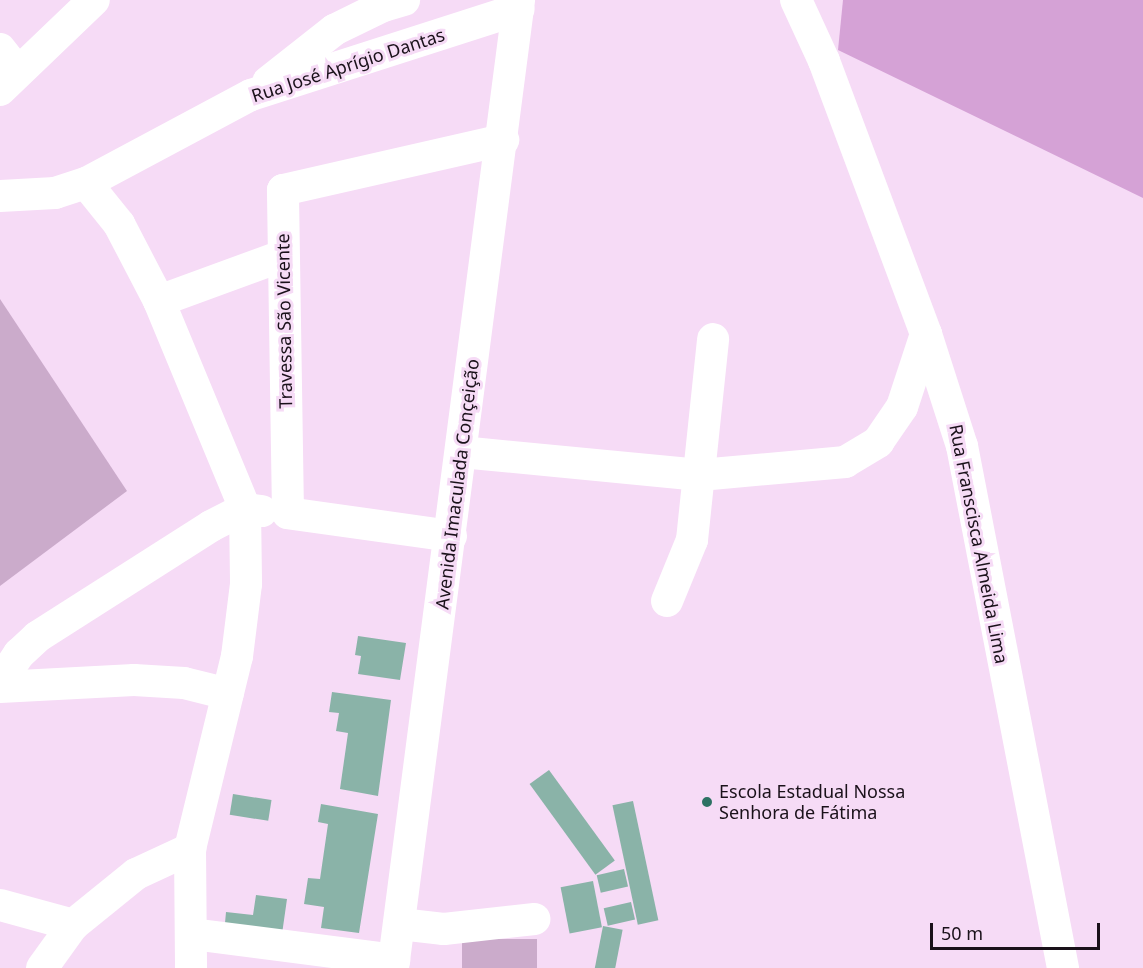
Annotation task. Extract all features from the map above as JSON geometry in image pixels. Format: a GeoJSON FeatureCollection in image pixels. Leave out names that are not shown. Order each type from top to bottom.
{"type":"FeatureCollection","features":[{"type":"Feature","properties":{"kind":"street"},"geometry":{"type":"LineString","coordinates":[[6,70],[94,0]]}},
{"type":"Feature","properties":{"kind":"street"},"geometry":{"type":"LineString","coordinates":[[251,95],[334,30],[383,6],[404,0]]}},
{"type":"Feature","properties":{"kind":"street","name":"Rua Franscisca Almeida Lima"},"geometry":{"type":"LineString","coordinates":[[796,0],[824,61],[926,334],[962,446],[1063,968]]}},
{"type":"Feature","properties":{"kind":"street","name":"Rua José Aprígio Dantas"},"geometry":{"type":"LineString","coordinates":[[86,183],[251,95],[519,4]]}},
{"type":"Feature","properties":{"kind":"street","name":"Avenida Imaculada Conçeição"},"geometry":{"type":"LineString","coordinates":[[394,964],[519,4]]}},
{"type":"Feature","properties":{"kind":"street","name":"Travessa São Vicente"},"geometry":{"type":"LineString","coordinates":[[288,513],[282,256],[283,190],[503,140]]}},
{"type":"Feature","properties":{"kind":"street"},"geometry":{"type":"LineString","coordinates":[[0,196],[55,193],[86,183],[119,224],[159,301],[245,509],[246,584],[237,656],[190,849],[191,968]]}},
{"type":"Feature","properties":{"kind":"street"},"geometry":{"type":"LineString","coordinates":[[159,301],[282,256]]}},
{"type":"Feature","properties":{"kind":"street"},"geometry":{"type":"LineString","coordinates":[[461,452],[700,475],[844,462],[878,442],[902,407],[926,334]]}},
{"type":"Feature","properties":{"kind":"street"},"geometry":{"type":"LineString","coordinates":[[668,602],[692,540],[713,339]]}},
{"type":"Feature","properties":{"kind":"street"},"geometry":{"type":"LineString","coordinates":[[0,683],[19,654],[37,637],[211,526],[245,509],[451,536]]}},
{"type":"Feature","properties":{"kind":"street"},"geometry":{"type":"LineString","coordinates":[[0,687],[134,681],[184,682],[228,694]]}},
{"type":"Feature","properties":{"kind":"street"},"geometry":{"type":"LineString","coordinates":[[42,968],[73,925],[136,874],[190,849]]}},
{"type":"Feature","properties":{"kind":"street"},"geometry":{"type":"LineString","coordinates":[[0,906],[73,925]]}},
{"type":"Feature","properties":{"kind":"street"},"geometry":{"type":"LineString","coordinates":[[400,924],[444,929],[534,920]]}},
{"type":"Feature","properties":{"kind":"street"},"geometry":{"type":"LineString","coordinates":[[192,934],[394,964]]}},
{"type":"Feature","properties":{"kind":"shaded area"},"geometry":{"type":"Polygon","coordinates":[[[843,0],[1143,0],[1143,198],[838,50],[843,0]]]}},
{"type":"Feature","properties":{"kind":"shaded area"},"geometry":{"type":"Polygon","coordinates":[[[0,299],[127,491],[0,586],[0,299]]]}},
{"type":"Feature","properties":{"kind":"shaded area"},"geometry":{"type":"Polygon","coordinates":[[[462,939],[537,939],[537,968],[462,968],[462,939]]]}},
{"type":"Feature","properties":{"kind":"building"},"geometry":{"type":"Polygon","coordinates":[[[358,636],[406,643],[400,680],[358,674],[361,656],[355,655],[358,636]]]}},
{"type":"Feature","properties":{"kind":"building"},"geometry":{"type":"Polygon","coordinates":[[[332,692],[391,700],[378,796],[340,789],[348,733],[336,731],[339,713],[329,712],[332,692]]]}},
{"type":"Feature","properties":{"kind":"building"},"geometry":{"type":"Polygon","coordinates":[[[549,770],[615,861],[595,875],[530,784],[549,770]]]}},
{"type":"Feature","properties":{"kind":"building"},"geometry":{"type":"Polygon","coordinates":[[[233,794],[272,800],[268,821],[230,815],[233,794]]]}},
{"type":"Feature","properties":{"kind":"building"},"geometry":{"type":"Polygon","coordinates":[[[633,801],[658,920],[638,925],[612,805],[633,801]]]}},
{"type":"Feature","properties":{"kind":"building"},"geometry":{"type":"Polygon","coordinates":[[[321,804],[378,814],[359,933],[321,928],[324,907],[304,904],[308,878],[320,879],[328,824],[318,822],[321,804]]]}},
{"type":"Feature","properties":{"kind":"building"},"geometry":{"type":"Polygon","coordinates":[[[624,869],[628,887],[601,893],[597,875],[624,869]]]}},
{"type":"Feature","properties":{"kind":"building"},"geometry":{"type":"Polygon","coordinates":[[[593,881],[602,927],[570,933],[561,887],[593,881]]]}},
{"type":"Feature","properties":{"kind":"building"},"geometry":{"type":"Polygon","coordinates":[[[256,895],[287,899],[281,941],[224,934],[226,912],[253,915],[256,895]]]}},
{"type":"Feature","properties":{"kind":"building"},"geometry":{"type":"Polygon","coordinates":[[[631,902],[635,920],[608,926],[604,908],[631,902]]]}},
{"type":"Feature","properties":{"kind":"building"},"geometry":{"type":"Polygon","coordinates":[[[603,926],[623,930],[615,968],[595,968],[603,926]]]}},
{"type":"Feature","properties":{"kind":"place","name":"Escola Estadual Nossa Senhora de Fátima"},"geometry":{"type":"Point","coordinates":[707,802]}}]}
